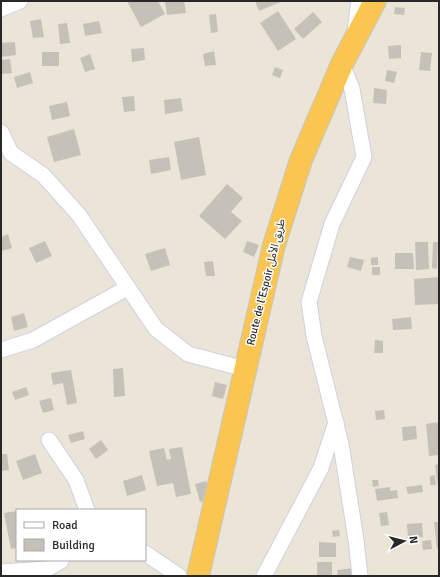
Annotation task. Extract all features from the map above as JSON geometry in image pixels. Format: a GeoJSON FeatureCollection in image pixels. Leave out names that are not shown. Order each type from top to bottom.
{"type":"FeatureCollection","features":[{"type":"Feature","properties":{"kind":"highway","name":"Route de l’Espoir طريق الأمل"},"geometry":{"type":"LineString","coordinates":[[198,576],[274,245],[282,217],[301,160],[342,64],[375,1]]}},
{"type":"Feature","properties":{"kind":"street"},"geometry":{"type":"LineString","coordinates":[[1,9],[20,1]]}},
{"type":"Feature","properties":{"kind":"street"},"geometry":{"type":"LineString","coordinates":[[354,40],[359,1]]}},
{"type":"Feature","properties":{"kind":"street"},"geometry":{"type":"LineString","coordinates":[[342,64],[352,89],[364,157],[332,224],[309,302],[314,336],[342,444],[360,576]]}},
{"type":"Feature","properties":{"kind":"street"},"geometry":{"type":"LineString","coordinates":[[1,132],[11,153],[43,176],[79,215],[156,329],[188,354],[245,369]]}},
{"type":"Feature","properties":{"kind":"street"},"geometry":{"type":"LineString","coordinates":[[1,350],[33,340],[127,288]]}},
{"type":"Feature","properties":{"kind":"street"},"geometry":{"type":"LineString","coordinates":[[264,576],[321,468],[336,422]]}},
{"type":"Feature","properties":{"kind":"street"},"geometry":{"type":"LineString","coordinates":[[49,440],[76,480],[87,509]]}},
{"type":"Feature","properties":{"kind":"street"},"geometry":{"type":"LineString","coordinates":[[146,554],[179,576]]}},
{"type":"Feature","properties":{"kind":"street"},"geometry":{"type":"LineString","coordinates":[[1,572],[47,569],[61,561]]}},
{"type":"Feature","properties":{"kind":"street"},"geometry":{"type":"LineString","coordinates":[[57,576],[61,561]]}},
{"type":"Feature","properties":{"kind":"building"},"geometry":{"type":"Polygon","coordinates":[[[127,1],[158,1],[165,14],[141,27],[127,1]]]}},
{"type":"Feature","properties":{"kind":"building"},"geometry":{"type":"Polygon","coordinates":[[[184,1],[186,13],[167,15],[165,2],[184,1]]]}},
{"type":"Feature","properties":{"kind":"building"},"geometry":{"type":"Polygon","coordinates":[[[255,1],[283,1],[259,11],[255,1]]]}},
{"type":"Feature","properties":{"kind":"building"},"geometry":{"type":"Polygon","coordinates":[[[395,7],[405,8],[404,15],[394,14],[395,7]]]}},
{"type":"Feature","properties":{"kind":"building"},"geometry":{"type":"Polygon","coordinates":[[[278,11],[296,39],[278,51],[260,23],[278,11]]]}},
{"type":"Feature","properties":{"kind":"building"},"geometry":{"type":"Polygon","coordinates":[[[313,12],[322,22],[303,39],[294,29],[313,12]]]}},
{"type":"Feature","properties":{"kind":"building"},"geometry":{"type":"Polygon","coordinates":[[[216,14],[218,32],[211,33],[209,15],[216,14]]]}},
{"type":"Feature","properties":{"kind":"building"},"geometry":{"type":"Polygon","coordinates":[[[41,19],[44,37],[33,38],[30,21],[41,19]]]}},
{"type":"Feature","properties":{"kind":"building"},"geometry":{"type":"Polygon","coordinates":[[[99,21],[102,33],[85,36],[83,24],[99,21]]]}},
{"type":"Feature","properties":{"kind":"building"},"geometry":{"type":"Polygon","coordinates":[[[67,23],[70,43],[60,44],[58,24],[67,23]]]}},
{"type":"Feature","properties":{"kind":"building"},"geometry":{"type":"Polygon","coordinates":[[[15,42],[16,55],[1,57],[1,43],[15,42]]]}},
{"type":"Feature","properties":{"kind":"building"},"geometry":{"type":"Polygon","coordinates":[[[401,45],[401,58],[389,59],[388,46],[401,45]]]}},
{"type":"Feature","properties":{"kind":"building"},"geometry":{"type":"Polygon","coordinates":[[[144,48],[145,60],[132,62],[131,49],[144,48]]]}},
{"type":"Feature","properties":{"kind":"building"},"geometry":{"type":"Polygon","coordinates":[[[214,51],[216,65],[205,66],[203,54],[214,51]]]}},
{"type":"Feature","properties":{"kind":"building"},"geometry":{"type":"Polygon","coordinates":[[[42,52],[59,52],[59,66],[42,66],[42,52]]]}},
{"type":"Feature","properties":{"kind":"building"},"geometry":{"type":"Polygon","coordinates":[[[421,52],[432,53],[430,71],[419,70],[421,52]]]}},
{"type":"Feature","properties":{"kind":"building"},"geometry":{"type":"Polygon","coordinates":[[[90,54],[95,69],[85,72],[80,58],[90,54]]]}},
{"type":"Feature","properties":{"kind":"building"},"geometry":{"type":"Polygon","coordinates":[[[10,59],[12,73],[2,74],[1,60],[10,59]]]}},
{"type":"Feature","properties":{"kind":"building"},"geometry":{"type":"Polygon","coordinates":[[[275,67],[283,70],[280,78],[272,75],[275,67]]]}},
{"type":"Feature","properties":{"kind":"building"},"geometry":{"type":"Polygon","coordinates":[[[387,70],[397,72],[394,83],[385,81],[387,70]]]}},
{"type":"Feature","properties":{"kind":"building"},"geometry":{"type":"Polygon","coordinates":[[[30,72],[33,83],[17,88],[14,77],[30,72]]]}},
{"type":"Feature","properties":{"kind":"building"},"geometry":{"type":"Polygon","coordinates":[[[374,88],[387,90],[386,104],[373,103],[374,88]]]}},
{"type":"Feature","properties":{"kind":"building"},"geometry":{"type":"Polygon","coordinates":[[[134,96],[135,111],[124,112],[122,97],[134,96]]]}},
{"type":"Feature","properties":{"kind":"building"},"geometry":{"type":"Polygon","coordinates":[[[181,98],[183,111],[165,114],[164,100],[181,98]]]}},
{"type":"Feature","properties":{"kind":"building"},"geometry":{"type":"Polygon","coordinates":[[[67,102],[70,116],[52,120],[49,106],[67,102]]]}},
{"type":"Feature","properties":{"kind":"building"},"geometry":{"type":"Polygon","coordinates":[[[74,129],[81,155],[54,162],[47,137],[74,129]]]}},
{"type":"Feature","properties":{"kind":"building"},"geometry":{"type":"Polygon","coordinates":[[[199,137],[206,175],[181,180],[174,142],[199,137]]]}},
{"type":"Feature","properties":{"kind":"building"},"geometry":{"type":"Polygon","coordinates":[[[169,157],[171,170],[151,174],[149,160],[169,157]]]}},
{"type":"Feature","properties":{"kind":"building"},"geometry":{"type":"Polygon","coordinates":[[[227,184],[243,198],[231,212],[242,221],[225,239],[199,216],[227,184]]]}},
{"type":"Feature","properties":{"kind":"building"},"geometry":{"type":"Polygon","coordinates":[[[8,234],[12,248],[2,251],[1,237],[8,234]]]}},
{"type":"Feature","properties":{"kind":"building"},"geometry":{"type":"Polygon","coordinates":[[[45,241],[52,256],[36,263],[29,248],[45,241]]]}},
{"type":"Feature","properties":{"kind":"building"},"geometry":{"type":"Polygon","coordinates":[[[247,241],[259,245],[254,257],[243,252],[247,241]]]}},
{"type":"Feature","properties":{"kind":"building"},"geometry":{"type":"Polygon","coordinates":[[[415,242],[428,242],[429,269],[416,270],[415,242]]]}},
{"type":"Feature","properties":{"kind":"building"},"geometry":{"type":"Polygon","coordinates":[[[433,242],[438,242],[437,269],[432,268],[433,242]]]}},
{"type":"Feature","properties":{"kind":"building"},"geometry":{"type":"Polygon","coordinates":[[[165,248],[170,265],[151,271],[145,254],[165,248]]]}},
{"type":"Feature","properties":{"kind":"building"},"geometry":{"type":"Polygon","coordinates":[[[395,253],[413,253],[414,269],[395,269],[395,253]]]}},
{"type":"Feature","properties":{"kind":"building"},"geometry":{"type":"Polygon","coordinates":[[[350,257],[364,260],[361,271],[347,267],[350,257]]]}},
{"type":"Feature","properties":{"kind":"building"},"geometry":{"type":"Polygon","coordinates":[[[378,257],[378,265],[371,265],[371,258],[378,257]]]}},
{"type":"Feature","properties":{"kind":"building"},"geometry":{"type":"Polygon","coordinates":[[[213,261],[215,276],[206,276],[204,262],[213,261]]]}},
{"type":"Feature","properties":{"kind":"building"},"geometry":{"type":"Polygon","coordinates":[[[372,267],[380,267],[380,275],[372,275],[372,267]]]}},
{"type":"Feature","properties":{"kind":"building"},"geometry":{"type":"Polygon","coordinates":[[[439,277],[439,304],[415,305],[414,279],[439,277]]]}},
{"type":"Feature","properties":{"kind":"building"},"geometry":{"type":"Polygon","coordinates":[[[24,313],[28,327],[14,331],[11,317],[24,313]]]}},
{"type":"Feature","properties":{"kind":"building"},"geometry":{"type":"Polygon","coordinates":[[[411,317],[412,329],[393,330],[392,319],[411,317]]]}},
{"type":"Feature","properties":{"kind":"building"},"geometry":{"type":"Polygon","coordinates":[[[375,340],[383,341],[383,353],[374,353],[375,340]]]}},
{"type":"Feature","properties":{"kind":"building"},"geometry":{"type":"Polygon","coordinates":[[[123,368],[125,396],[114,397],[113,369],[123,368]]]}},
{"type":"Feature","properties":{"kind":"building"},"geometry":{"type":"Polygon","coordinates":[[[71,370],[77,403],[67,405],[63,383],[53,385],[51,373],[71,370]]]}},
{"type":"Feature","properties":{"kind":"building"},"geometry":{"type":"Polygon","coordinates":[[[215,382],[227,385],[223,399],[212,396],[215,382]]]}},
{"type":"Feature","properties":{"kind":"building"},"geometry":{"type":"Polygon","coordinates":[[[26,387],[29,395],[15,400],[12,392],[26,387]]]}},
{"type":"Feature","properties":{"kind":"building"},"geometry":{"type":"Polygon","coordinates":[[[51,398],[54,410],[43,413],[39,401],[51,398]]]}},
{"type":"Feature","properties":{"kind":"building"},"geometry":{"type":"Polygon","coordinates":[[[384,410],[385,419],[376,420],[375,411],[384,410]]]}},
{"type":"Feature","properties":{"kind":"building"},"geometry":{"type":"Polygon","coordinates":[[[439,422],[439,455],[429,456],[426,424],[439,422]]]}},
{"type":"Feature","properties":{"kind":"building"},"geometry":{"type":"Polygon","coordinates":[[[416,426],[417,439],[403,441],[402,427],[416,426]]]}},
{"type":"Feature","properties":{"kind":"building"},"geometry":{"type":"Polygon","coordinates":[[[83,431],[85,439],[71,443],[68,435],[83,431]]]}},
{"type":"Feature","properties":{"kind":"building"},"geometry":{"type":"Polygon","coordinates":[[[101,440],[108,450],[96,459],[89,449],[101,440]]]}},
{"type":"Feature","properties":{"kind":"building"},"geometry":{"type":"Polygon","coordinates":[[[182,447],[191,494],[176,497],[173,483],[157,486],[149,451],[164,448],[167,460],[171,459],[169,449],[182,447]]]}},
{"type":"Feature","properties":{"kind":"building"},"geometry":{"type":"Polygon","coordinates":[[[1,454],[7,454],[9,470],[1,471],[1,454]]]}},
{"type":"Feature","properties":{"kind":"building"},"geometry":{"type":"Polygon","coordinates":[[[35,454],[42,473],[23,480],[16,461],[35,454]]]}},
{"type":"Feature","properties":{"kind":"building"},"geometry":{"type":"Polygon","coordinates":[[[439,464],[439,487],[438,488],[435,465],[439,464]]]}},
{"type":"Feature","properties":{"kind":"building"},"geometry":{"type":"Polygon","coordinates":[[[142,475],[146,490],[127,496],[123,481],[142,475]]]}},
{"type":"Feature","properties":{"kind":"building"},"geometry":{"type":"Polygon","coordinates":[[[435,475],[436,485],[430,485],[430,476],[435,475]]]}},
{"type":"Feature","properties":{"kind":"building"},"geometry":{"type":"Polygon","coordinates":[[[372,480],[378,480],[379,486],[373,487],[372,480]]]}},
{"type":"Feature","properties":{"kind":"building"},"geometry":{"type":"Polygon","coordinates":[[[206,481],[212,499],[200,502],[195,484],[206,481]]]}},
{"type":"Feature","properties":{"kind":"building"},"geometry":{"type":"Polygon","coordinates":[[[422,485],[423,492],[408,494],[406,487],[422,485]]]}},
{"type":"Feature","properties":{"kind":"building"},"geometry":{"type":"Polygon","coordinates":[[[390,487],[390,491],[397,490],[398,498],[377,501],[375,489],[390,487]]]}},
{"type":"Feature","properties":{"kind":"building"},"geometry":{"type":"Polygon","coordinates":[[[16,511],[16,548],[11,549],[4,513],[16,511]]]}},
{"type":"Feature","properties":{"kind":"building"},"geometry":{"type":"Polygon","coordinates":[[[387,512],[389,525],[381,526],[379,513],[387,512]]]}},
{"type":"Feature","properties":{"kind":"building"},"geometry":{"type":"Polygon","coordinates":[[[434,522],[439,522],[439,548],[437,549],[434,522]]]}},
{"type":"Feature","properties":{"kind":"building"},"geometry":{"type":"Polygon","coordinates":[[[422,523],[423,537],[408,538],[407,524],[422,523]]]}},
{"type":"Feature","properties":{"kind":"building"},"geometry":{"type":"Polygon","coordinates":[[[339,530],[340,536],[333,537],[332,531],[339,530]]]}},
{"type":"Feature","properties":{"kind":"building"},"geometry":{"type":"Polygon","coordinates":[[[431,540],[432,549],[423,550],[422,541],[431,540]]]}},
{"type":"Feature","properties":{"kind":"building"},"geometry":{"type":"Polygon","coordinates":[[[319,542],[336,543],[336,557],[319,557],[319,542]]]}},
{"type":"Feature","properties":{"kind":"building"},"geometry":{"type":"Polygon","coordinates":[[[317,562],[332,562],[332,576],[317,576],[317,562]]]}},
{"type":"Feature","properties":{"kind":"building"},"geometry":{"type":"Polygon","coordinates":[[[353,568],[354,576],[338,576],[337,570],[353,568]]]}}]}
